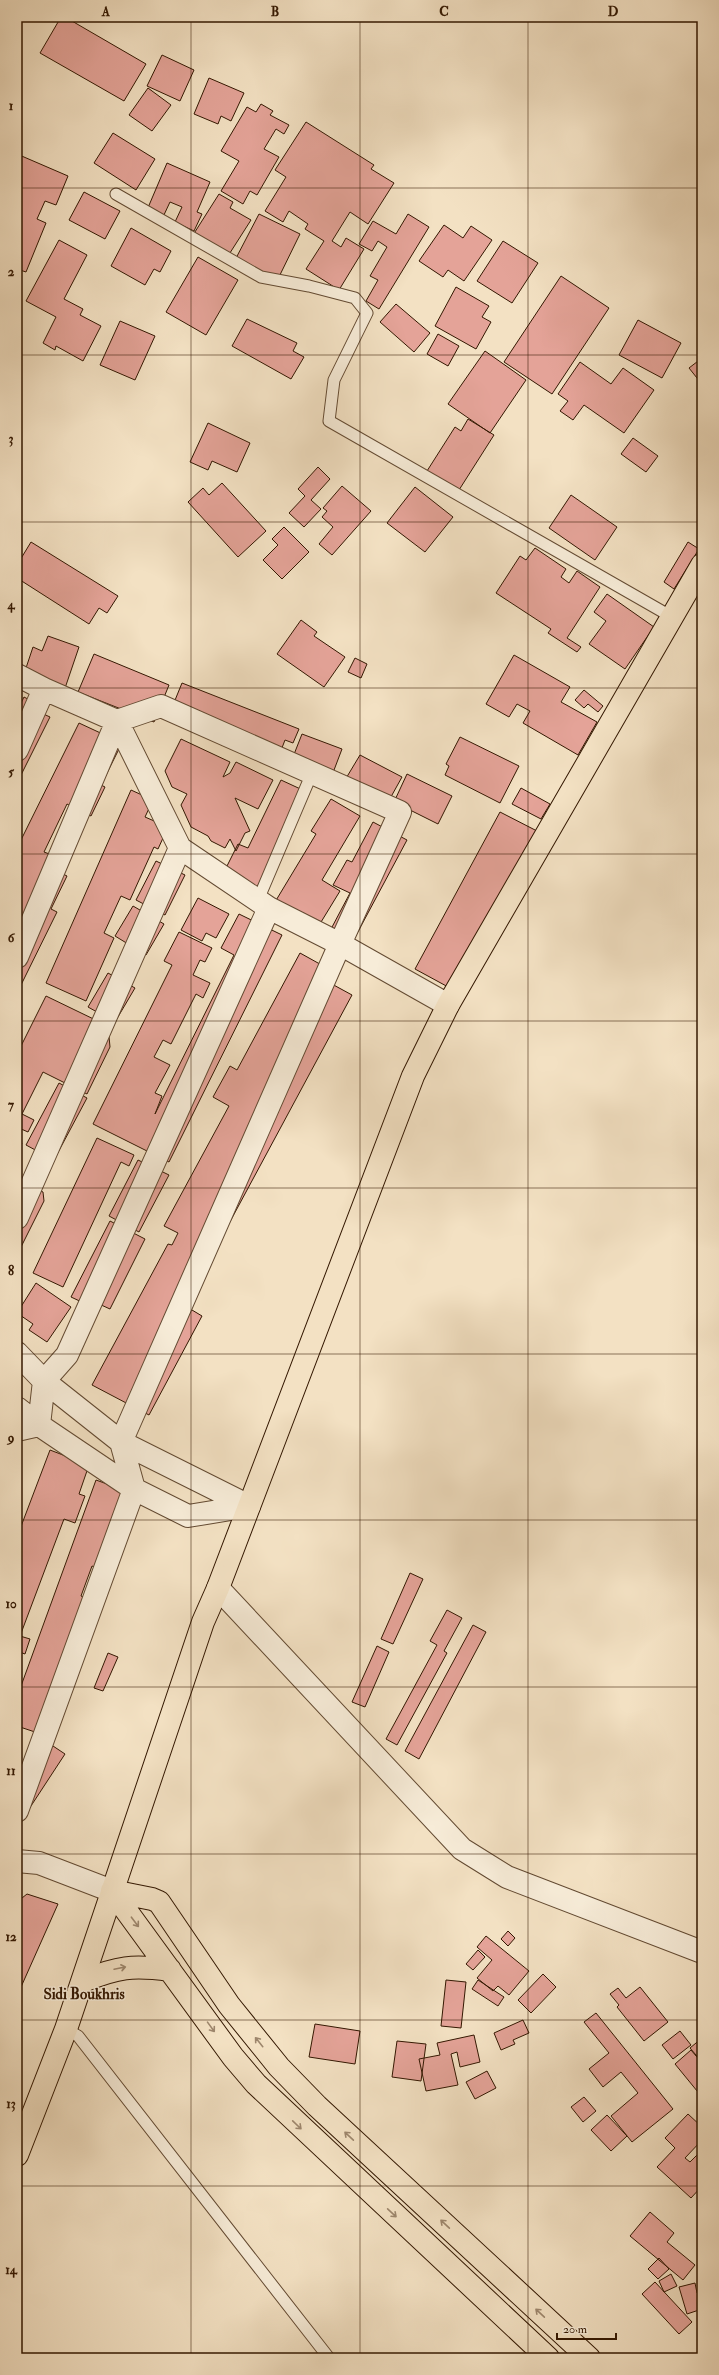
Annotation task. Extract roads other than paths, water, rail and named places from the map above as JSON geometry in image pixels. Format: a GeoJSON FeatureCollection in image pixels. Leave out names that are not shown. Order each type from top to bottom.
{"type":"FeatureCollection","features":[{"type":"Feature","properties":{"kind":"main road"},"geometry":{"type":"LineString","coordinates":[[17,2155],[83,1981],[203,1622],[218,1588],[413,1076],[448,1005],[702,565]]}},
{"type":"Feature","properties":{"kind":"main road"},"geometry":{"type":"LineString","coordinates":[[112,1891],[233,2056],[256,2084],[548,2358]]}},
{"type":"Feature","properties":{"kind":"main road"},"geometry":{"type":"LineString","coordinates":[[112,1891],[152,1898],[160,1902],[229,2004],[279,2067],[317,2106],[590,2358]]}},
{"type":"Feature","properties":{"kind":"main road"},"geometry":{"type":"LineString","coordinates":[[83,1981],[111,1970],[131,1966],[170,1970]]}},
{"type":"Feature","properties":{"kind":"street"},"geometry":{"type":"LineString","coordinates":[[17,675],[44,689],[117,721],[180,848],[263,904],[340,944],[448,1005]]}},
{"type":"Feature","properties":{"kind":"street"},"geometry":{"type":"LineString","coordinates":[[17,750],[44,689]]}},
{"type":"Feature","properties":{"kind":"street"},"geometry":{"type":"LineString","coordinates":[[17,957],[117,721],[161,706],[400,812],[340,944],[121,1442],[134,1489],[17,1810]]}},
{"type":"Feature","properties":{"kind":"street"},"geometry":{"type":"LineString","coordinates":[[17,1218],[180,848]]}},
{"type":"Feature","properties":{"kind":"street"},"geometry":{"type":"LineString","coordinates":[[39,1425],[44,1381],[67,1355],[263,904]]}},
{"type":"Feature","properties":{"kind":"street"},"geometry":{"type":"LineString","coordinates":[[17,1353],[44,1381],[121,1442],[249,1506]]}},
{"type":"Feature","properties":{"kind":"street"},"geometry":{"type":"LineString","coordinates":[[17,1408],[39,1425],[134,1489],[188,1516],[249,1506]]}},
{"type":"Feature","properties":{"kind":"street"},"geometry":{"type":"LineString","coordinates":[[17,1430],[39,1425]]}},
{"type":"Feature","properties":{"kind":"street"},"geometry":{"type":"LineString","coordinates":[[218,1588],[462,1849],[507,1877],[702,1952]]}},
{"type":"Feature","properties":{"kind":"street"},"geometry":{"type":"LineString","coordinates":[[17,1861],[39,1863],[112,1891]]}},
{"type":"Feature","properties":{"kind":"street"},"geometry":{"type":"LineString","coordinates":[[17,1876],[39,1863]]}},
{"type":"Feature","properties":{"kind":"lane"},"geometry":{"type":"LineString","coordinates":[[116,194],[261,277],[309,286],[355,298],[367,313],[334,380],[329,421],[672,617]]}},
{"type":"Feature","properties":{"kind":"lane"},"geometry":{"type":"LineString","coordinates":[[263,904],[312,773]]}},
{"type":"Feature","properties":{"kind":"lane"},"geometry":{"type":"LineString","coordinates":[[66,2029],[78,2036],[329,2358]]}},
{"type":"Feature","properties":{"kind":"district","name":"Sidi Boukhris"},"geometry":{"type":"Point","coordinates":[84,1994]}}]}
